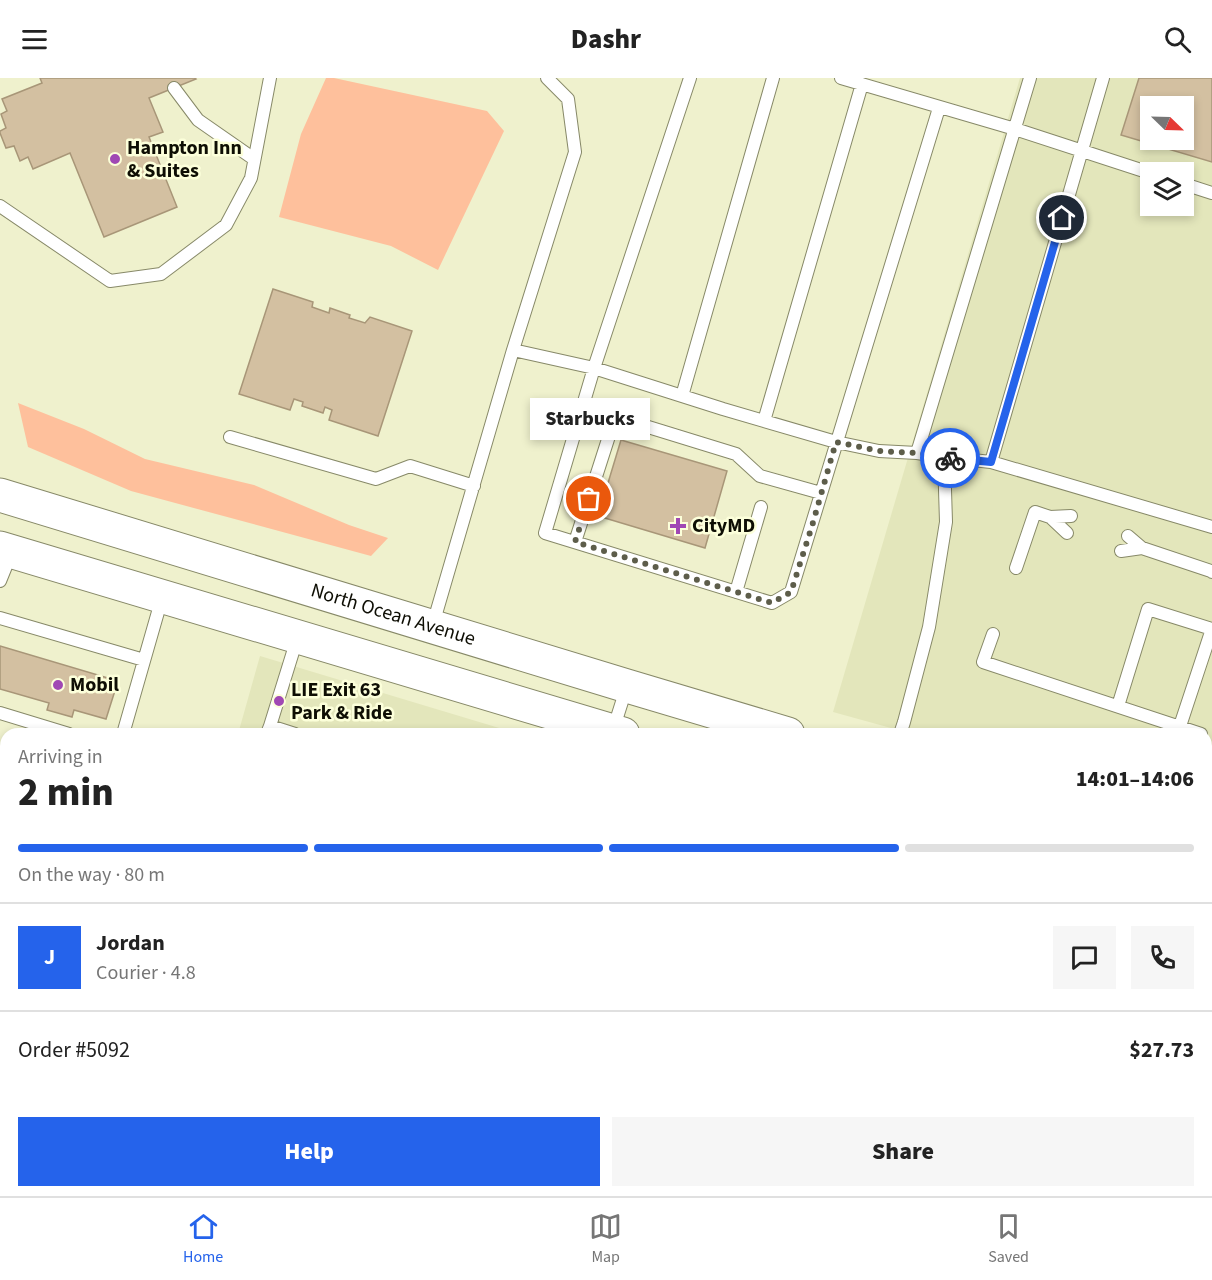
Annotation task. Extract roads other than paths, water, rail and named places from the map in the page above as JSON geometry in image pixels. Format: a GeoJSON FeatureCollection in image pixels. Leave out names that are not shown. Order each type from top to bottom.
{"type":"FeatureCollection","features":[{"type":"Feature","properties":{"kind":"highway"},"geometry":{"type":"LineString","coordinates":[[0,477],[173,547]]}},
{"type":"Feature","properties":{"kind":"highway","name":"North Ocean Avenue"},"geometry":{"type":"LineString","coordinates":[[0,495],[768,728]]}},
{"type":"Feature","properties":{"kind":"highway"},"geometry":{"type":"LineString","coordinates":[[4,560],[162,597],[603,728]]}},
{"type":"Feature","properties":{"kind":"lane"},"geometry":{"type":"LineString","coordinates":[[0,206],[110,281],[161,274],[226,225],[251,178],[270,78]]}},
{"type":"Feature","properties":{"kind":"lane"},"geometry":{"type":"LineString","coordinates":[[432,627],[513,350],[575,152],[568,99],[548,78]]}},
{"type":"Feature","properties":{"kind":"lane"},"geometry":{"type":"LineString","coordinates":[[690,78],[594,368],[545,533],[772,603],[791,592],[939,108]]}},
{"type":"Feature","properties":{"kind":"lane"},"geometry":{"type":"LineString","coordinates":[[682,396],[773,78]]}},
{"type":"Feature","properties":{"kind":"lane"},"geometry":{"type":"LineString","coordinates":[[841,78],[1015,129],[1140,170]]}},
{"type":"Feature","properties":{"kind":"lane"},"geometry":{"type":"LineString","coordinates":[[917,453],[1030,78]]}},
{"type":"Feature","properties":{"kind":"lane"},"geometry":{"type":"LineString","coordinates":[[991,462],[1103,78]]}},
{"type":"Feature","properties":{"kind":"lane"},"geometry":{"type":"LineString","coordinates":[[764,421],[862,84]]}},
{"type":"Feature","properties":{"kind":"lane"},"geometry":{"type":"LineString","coordinates":[[174,88],[198,120],[254,159]]}},
{"type":"Feature","properties":{"kind":"lane"},"geometry":{"type":"LineString","coordinates":[[1194,187],[1212,193]]}},
{"type":"Feature","properties":{"kind":"lane"},"geometry":{"type":"LineString","coordinates":[[513,350],[594,368],[836,442],[879,451],[991,462],[1212,528]]}},
{"type":"Feature","properties":{"kind":"lane"},"geometry":{"type":"LineString","coordinates":[[575,542],[610,433],[618,425],[632,422],[736,454],[760,476],[821,493]]}},
{"type":"Feature","properties":{"kind":"lane"},"geometry":{"type":"LineString","coordinates":[[230,437],[376,479],[410,466],[474,486]]}},
{"type":"Feature","properties":{"kind":"lane"},"geometry":{"type":"LineString","coordinates":[[902,728],[928,627],[946,522],[944,457]]}},
{"type":"Feature","properties":{"kind":"lane"},"geometry":{"type":"LineString","coordinates":[[736,592],[761,507]]}},
{"type":"Feature","properties":{"kind":"lane"},"geometry":{"type":"LineString","coordinates":[[1016,568],[1035,512],[1050,517],[1071,516]]}},
{"type":"Feature","properties":{"kind":"lane"},"geometry":{"type":"LineString","coordinates":[[1050,517],[1067,533]]}},
{"type":"Feature","properties":{"kind":"lane"},"geometry":{"type":"LineString","coordinates":[[1128,536],[1142,548],[1212,572]]}},
{"type":"Feature","properties":{"kind":"lane"},"geometry":{"type":"LineString","coordinates":[[1121,551],[1142,548]]}},
{"type":"Feature","properties":{"kind":"lane"},"geometry":{"type":"LineString","coordinates":[[125,728],[162,597]]}},
{"type":"Feature","properties":{"kind":"lane"},"geometry":{"type":"LineString","coordinates":[[1118,706],[1148,609],[1212,629],[1180,726]]}},
{"type":"Feature","properties":{"kind":"lane"},"geometry":{"type":"LineString","coordinates":[[0,618],[144,660]]}},
{"type":"Feature","properties":{"kind":"lane"},"geometry":{"type":"LineString","coordinates":[[993,634],[983,662],[1185,728]]}},
{"type":"Feature","properties":{"kind":"lane"},"geometry":{"type":"LineString","coordinates":[[269,728],[297,637]]}},
{"type":"Feature","properties":{"kind":"lane"},"geometry":{"type":"LineString","coordinates":[[617,728],[627,686]]}},
{"type":"Feature","properties":{"kind":"lane"},"geometry":{"type":"LineString","coordinates":[[0,713],[49,728]]}},
{"type":"Feature","properties":{"kind":"place","name":"Hampton Inn & Suites"},"geometry":{"type":"Point","coordinates":[115,159]}},
{"type":"Feature","properties":{"kind":"place","name":"Starbucks"},"geometry":{"type":"Point","coordinates":[589,499]}},
{"type":"Feature","properties":{"kind":"place","name":"CityMD"},"geometry":{"type":"Point","coordinates":[678,526]}},
{"type":"Feature","properties":{"kind":"place","name":"Mobil"},"geometry":{"type":"Point","coordinates":[58,685]}},
{"type":"Feature","properties":{"kind":"place","name":"LIE Exit 63 Park & Ride"},"geometry":{"type":"Point","coordinates":[279,701]}}]}
